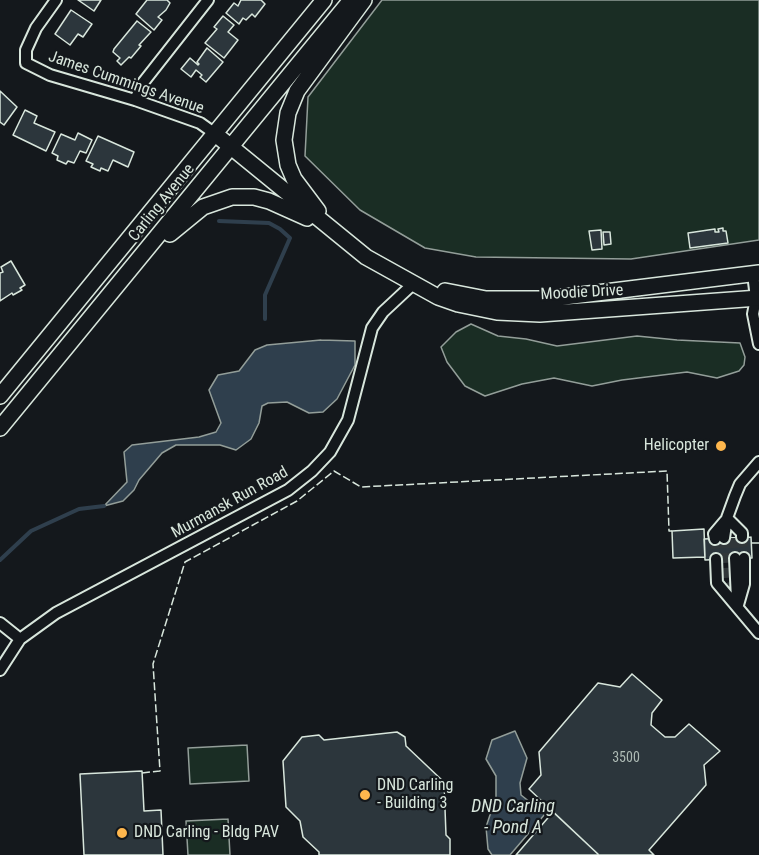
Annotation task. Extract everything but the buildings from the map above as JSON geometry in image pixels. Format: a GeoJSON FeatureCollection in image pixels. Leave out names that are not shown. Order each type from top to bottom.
{"type":"FeatureCollection","features":[{"type":"Feature","properties":{"kind":"main road","name":"Carling Avenue"},"geometry":{"type":"LineString","coordinates":[[0,396],[324,0]]}},
{"type":"Feature","properties":{"kind":"main road","name":"Carling Avenue"},"geometry":{"type":"LineString","coordinates":[[0,428],[351,0]]}},
{"type":"Feature","properties":{"kind":"main road"},"geometry":{"type":"LineString","coordinates":[[334,232],[302,191],[288,165],[285,154],[285,127],[297,91],[364,0]]}},
{"type":"Feature","properties":{"kind":"main road","name":"Moodie Drive"},"geometry":{"type":"LineString","coordinates":[[214,133],[366,257],[438,297],[458,304],[476,309],[522,314],[758,300]]}},
{"type":"Feature","properties":{"kind":"main road"},"geometry":{"type":"LineString","coordinates":[[120,282],[185,220],[203,207],[226,198],[254,197],[268,201],[334,232]]}},
{"type":"Feature","properties":{"kind":"main road","name":"Moodie Drive"},"geometry":{"type":"LineString","coordinates":[[413,284],[486,299],[532,300],[756,274]]}},
{"type":"Feature","properties":{"kind":"main road"},"geometry":{"type":"LineString","coordinates":[[0,387],[36,352]]}},
{"type":"Feature","properties":{"kind":"street","name":"James Cummings Avenue"},"geometry":{"type":"LineString","coordinates":[[56,0],[36,28],[26,50],[26,63],[50,75],[135,100],[200,123],[214,133]]}},
{"type":"Feature","properties":{"kind":"street"},"geometry":{"type":"LineString","coordinates":[[135,100],[142,84],[208,0]]}},
{"type":"Feature","properties":{"kind":"street"},"geometry":{"type":"LineString","coordinates":[[756,274],[758,300],[753,314],[759,344]]}},
{"type":"Feature","properties":{"kind":"street","name":"Murmansk Run Road"},"geometry":{"type":"LineString","coordinates":[[0,670],[20,639],[45,620],[301,481],[330,452],[348,420],[372,328],[383,312],[413,284]]}},
{"type":"Feature","properties":{"kind":"street"},"geometry":{"type":"LineString","coordinates":[[727,518],[729,538],[714,534],[727,518],[740,484],[759,462]]}},
{"type":"Feature","properties":{"kind":"street"},"geometry":{"type":"LineString","coordinates":[[738,605],[739,558]]}},
{"type":"Feature","properties":{"kind":"street"},"geometry":{"type":"LineString","coordinates":[[716,559],[717,583],[738,605],[759,633]]}},
{"type":"Feature","properties":{"kind":"street"},"geometry":{"type":"LineString","coordinates":[[0,623],[20,639]]}},
{"type":"Feature","properties":{"kind":"green space"},"geometry":{"type":"Polygon","coordinates":[[[382,0],[759,0],[759,240],[631,259],[476,257],[425,248],[360,210],[305,156],[308,97],[382,0]]]}},
{"type":"Feature","properties":{"kind":"green space"},"geometry":{"type":"Polygon","coordinates":[[[471,324],[498,336],[557,346],[637,336],[740,343],[745,357],[744,365],[739,371],[717,378],[687,372],[592,386],[554,378],[522,384],[485,396],[465,386],[447,362],[441,347],[456,332],[471,324]]]}},
{"type":"Feature","properties":{"kind":"green space"},"geometry":{"type":"Polygon","coordinates":[[[247,745],[249,781],[190,784],[188,748],[247,745]]]}},
{"type":"Feature","properties":{"kind":"green space"},"geometry":{"type":"Polygon","coordinates":[[[228,819],[230,855],[188,855],[186,821],[228,819]]]}},
{"type":"Feature","properties":{"kind":"water"},"geometry":{"type":"Polygon","coordinates":[[[321,340],[355,341],[355,365],[337,399],[323,412],[309,413],[287,402],[268,403],[262,406],[259,423],[251,439],[236,450],[220,445],[176,445],[162,453],[123,501],[104,506],[127,482],[124,452],[132,445],[199,437],[216,432],[221,423],[209,390],[218,375],[239,371],[255,350],[267,345],[321,340]]]}},
{"type":"Feature","properties":{"kind":"water","name":"DND Carling - Pond A"},"geometry":{"type":"Polygon","coordinates":[[[515,731],[527,758],[520,783],[521,795],[545,814],[510,855],[492,855],[488,849],[486,827],[496,797],[496,776],[486,759],[492,740],[515,731]]]}},
{"type":"Feature","properties":{"kind":"waterway"},"geometry":{"type":"LineString","coordinates":[[219,221],[269,223],[290,238],[265,295],[265,319]]}},
{"type":"Feature","properties":{"kind":"waterway"},"geometry":{"type":"LineString","coordinates":[[0,560],[31,531],[79,509],[104,506]]}},
{"type":"Feature","properties":{"kind":"tunnel"},"geometry":{"type":"LineString","coordinates":[[742,537],[744,558]]}},
{"type":"Feature","properties":{"kind":"tunnel"},"geometry":{"type":"LineString","coordinates":[[724,538],[727,583],[737,604]]}},
{"type":"Feature","properties":{"kind":"tunnel"},"geometry":{"type":"LineString","coordinates":[[734,538],[735,558]]}},
{"type":"Feature","properties":{"kind":"tunnel"},"geometry":{"type":"LineString","coordinates":[[715,539],[716,559]]}},
{"type":"Feature","properties":{"kind":"fence"},"geometry":{"type":"LineString","coordinates":[[142,773],[160,771],[153,664],[185,562],[297,501],[334,471],[361,487],[667,471],[669,531],[672,531]]}},
{"type":"Feature","properties":{"kind":"fence"},"geometry":{"type":"LineString","coordinates":[[751,543],[759,543]]}},
{"type":"Feature","properties":{"kind":"place","name":"Helicopter"},"geometry":{"type":"Point","coordinates":[721,446]}},
{"type":"Feature","properties":{"kind":"place","name":"DND Carling - Building 3"},"geometry":{"type":"Point","coordinates":[365,795]}},
{"type":"Feature","properties":{"kind":"place","name":"DND Carling - Bldg PAV"},"geometry":{"type":"Point","coordinates":[122,833]}}]}
